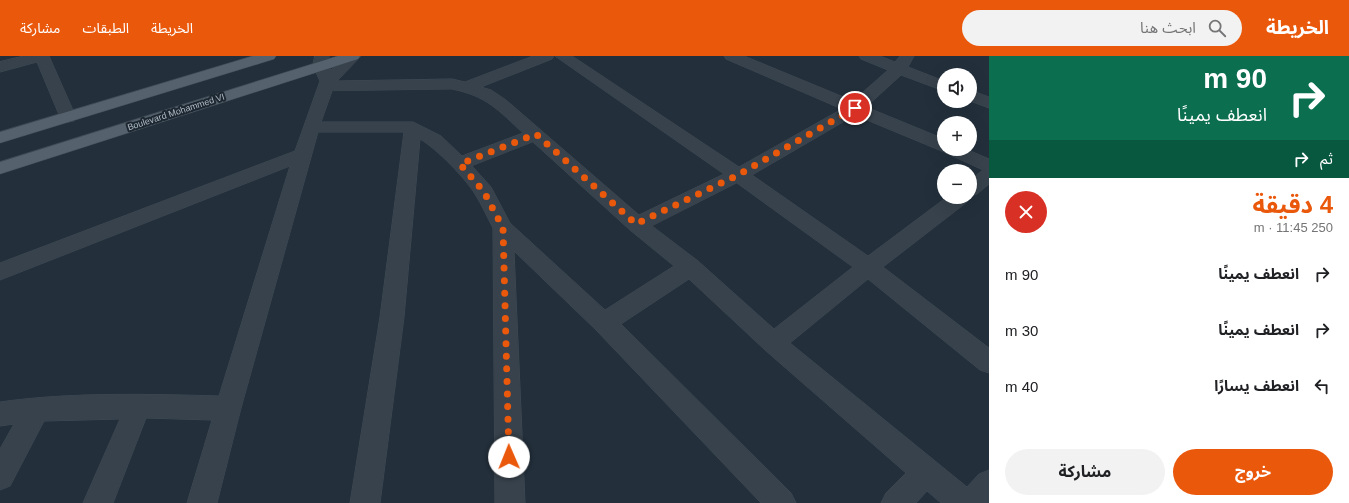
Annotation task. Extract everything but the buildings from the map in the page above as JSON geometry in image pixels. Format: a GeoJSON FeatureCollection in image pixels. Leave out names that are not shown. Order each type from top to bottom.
{"type":"FeatureCollection","features":[{"type":"Feature","properties":{"kind":"main road"},"geometry":{"type":"LineString","coordinates":[[0,138],[269,56]]}},
{"type":"Feature","properties":{"kind":"main road","name":"Boulevard Mohammed VI"},"geometry":{"type":"LineString","coordinates":[[0,168],[324,72],[354,56]]}},
{"type":"Feature","properties":{"kind":"street"},"geometry":{"type":"LineString","coordinates":[[0,67],[41,56],[68,117]]}},
{"type":"Feature","properties":{"kind":"street"},"geometry":{"type":"LineString","coordinates":[[466,86],[547,56]]}},
{"type":"Feature","properties":{"kind":"street"},"geometry":{"type":"LineString","coordinates":[[562,56],[738,175],[868,267],[989,362]]}},
{"type":"Feature","properties":{"kind":"street"},"geometry":{"type":"LineString","coordinates":[[731,56],[937,143]]}},
{"type":"Feature","properties":{"kind":"street"},"geometry":{"type":"LineString","coordinates":[[866,56],[903,62],[937,82]]}},
{"type":"Feature","properties":{"kind":"street"},"geometry":{"type":"LineString","coordinates":[[636,224],[738,175],[855,108],[903,62]]}},
{"type":"Feature","properties":{"kind":"street"},"geometry":{"type":"LineString","coordinates":[[202,503],[228,408],[311,127],[324,72],[466,86],[485,93],[536,134],[636,224],[690,267],[773,343],[963,503]]}},
{"type":"Feature","properties":{"kind":"street"},"geometry":{"type":"LineString","coordinates":[[977,99],[989,103]]}},
{"type":"Feature","properties":{"kind":"street"},"geometry":{"type":"LineString","coordinates":[[311,127],[413,127],[435,140],[460,164],[484,192],[503,228],[604,323],[781,503]]}},
{"type":"Feature","properties":{"kind":"street"},"geometry":{"type":"LineString","coordinates":[[365,503],[392,317],[407,170],[413,127]]}},
{"type":"Feature","properties":{"kind":"street"},"geometry":{"type":"LineString","coordinates":[[460,164],[536,134]]}},
{"type":"Feature","properties":{"kind":"street"},"geometry":{"type":"LineString","coordinates":[[0,272],[302,155]]}},
{"type":"Feature","properties":{"kind":"street"},"geometry":{"type":"LineString","coordinates":[[967,156],[989,166]]}},
{"type":"Feature","properties":{"kind":"street"},"geometry":{"type":"LineString","coordinates":[[977,184],[989,175]]}},
{"type":"Feature","properties":{"kind":"street"},"geometry":{"type":"LineString","coordinates":[[773,343],[868,267],[951,204]]}},
{"type":"Feature","properties":{"kind":"street"},"geometry":{"type":"LineString","coordinates":[[503,228],[510,503]]}},
{"type":"Feature","properties":{"kind":"street"},"geometry":{"type":"LineString","coordinates":[[604,323],[690,267]]}},
{"type":"Feature","properties":{"kind":"street"},"geometry":{"type":"LineString","coordinates":[[0,414],[37,409],[138,406],[228,408]]}},
{"type":"Feature","properties":{"kind":"street"},"geometry":{"type":"LineString","coordinates":[[98,503],[138,406]]}},
{"type":"Feature","properties":{"kind":"street"},"geometry":{"type":"LineString","coordinates":[[0,476],[37,409]]}},
{"type":"Feature","properties":{"kind":"street"},"geometry":{"type":"LineString","coordinates":[[896,503],[926,472]]}},
{"type":"Feature","properties":{"kind":"street"},"geometry":{"type":"LineString","coordinates":[[972,503],[989,484]]}},
{"type":"Feature","properties":{"kind":"route"},"geometry":{"type":"LineString","coordinates":[[509,457],[503,228],[484,192],[460,164],[536,134],[636,224],[738,175],[855,108]]}}]}
